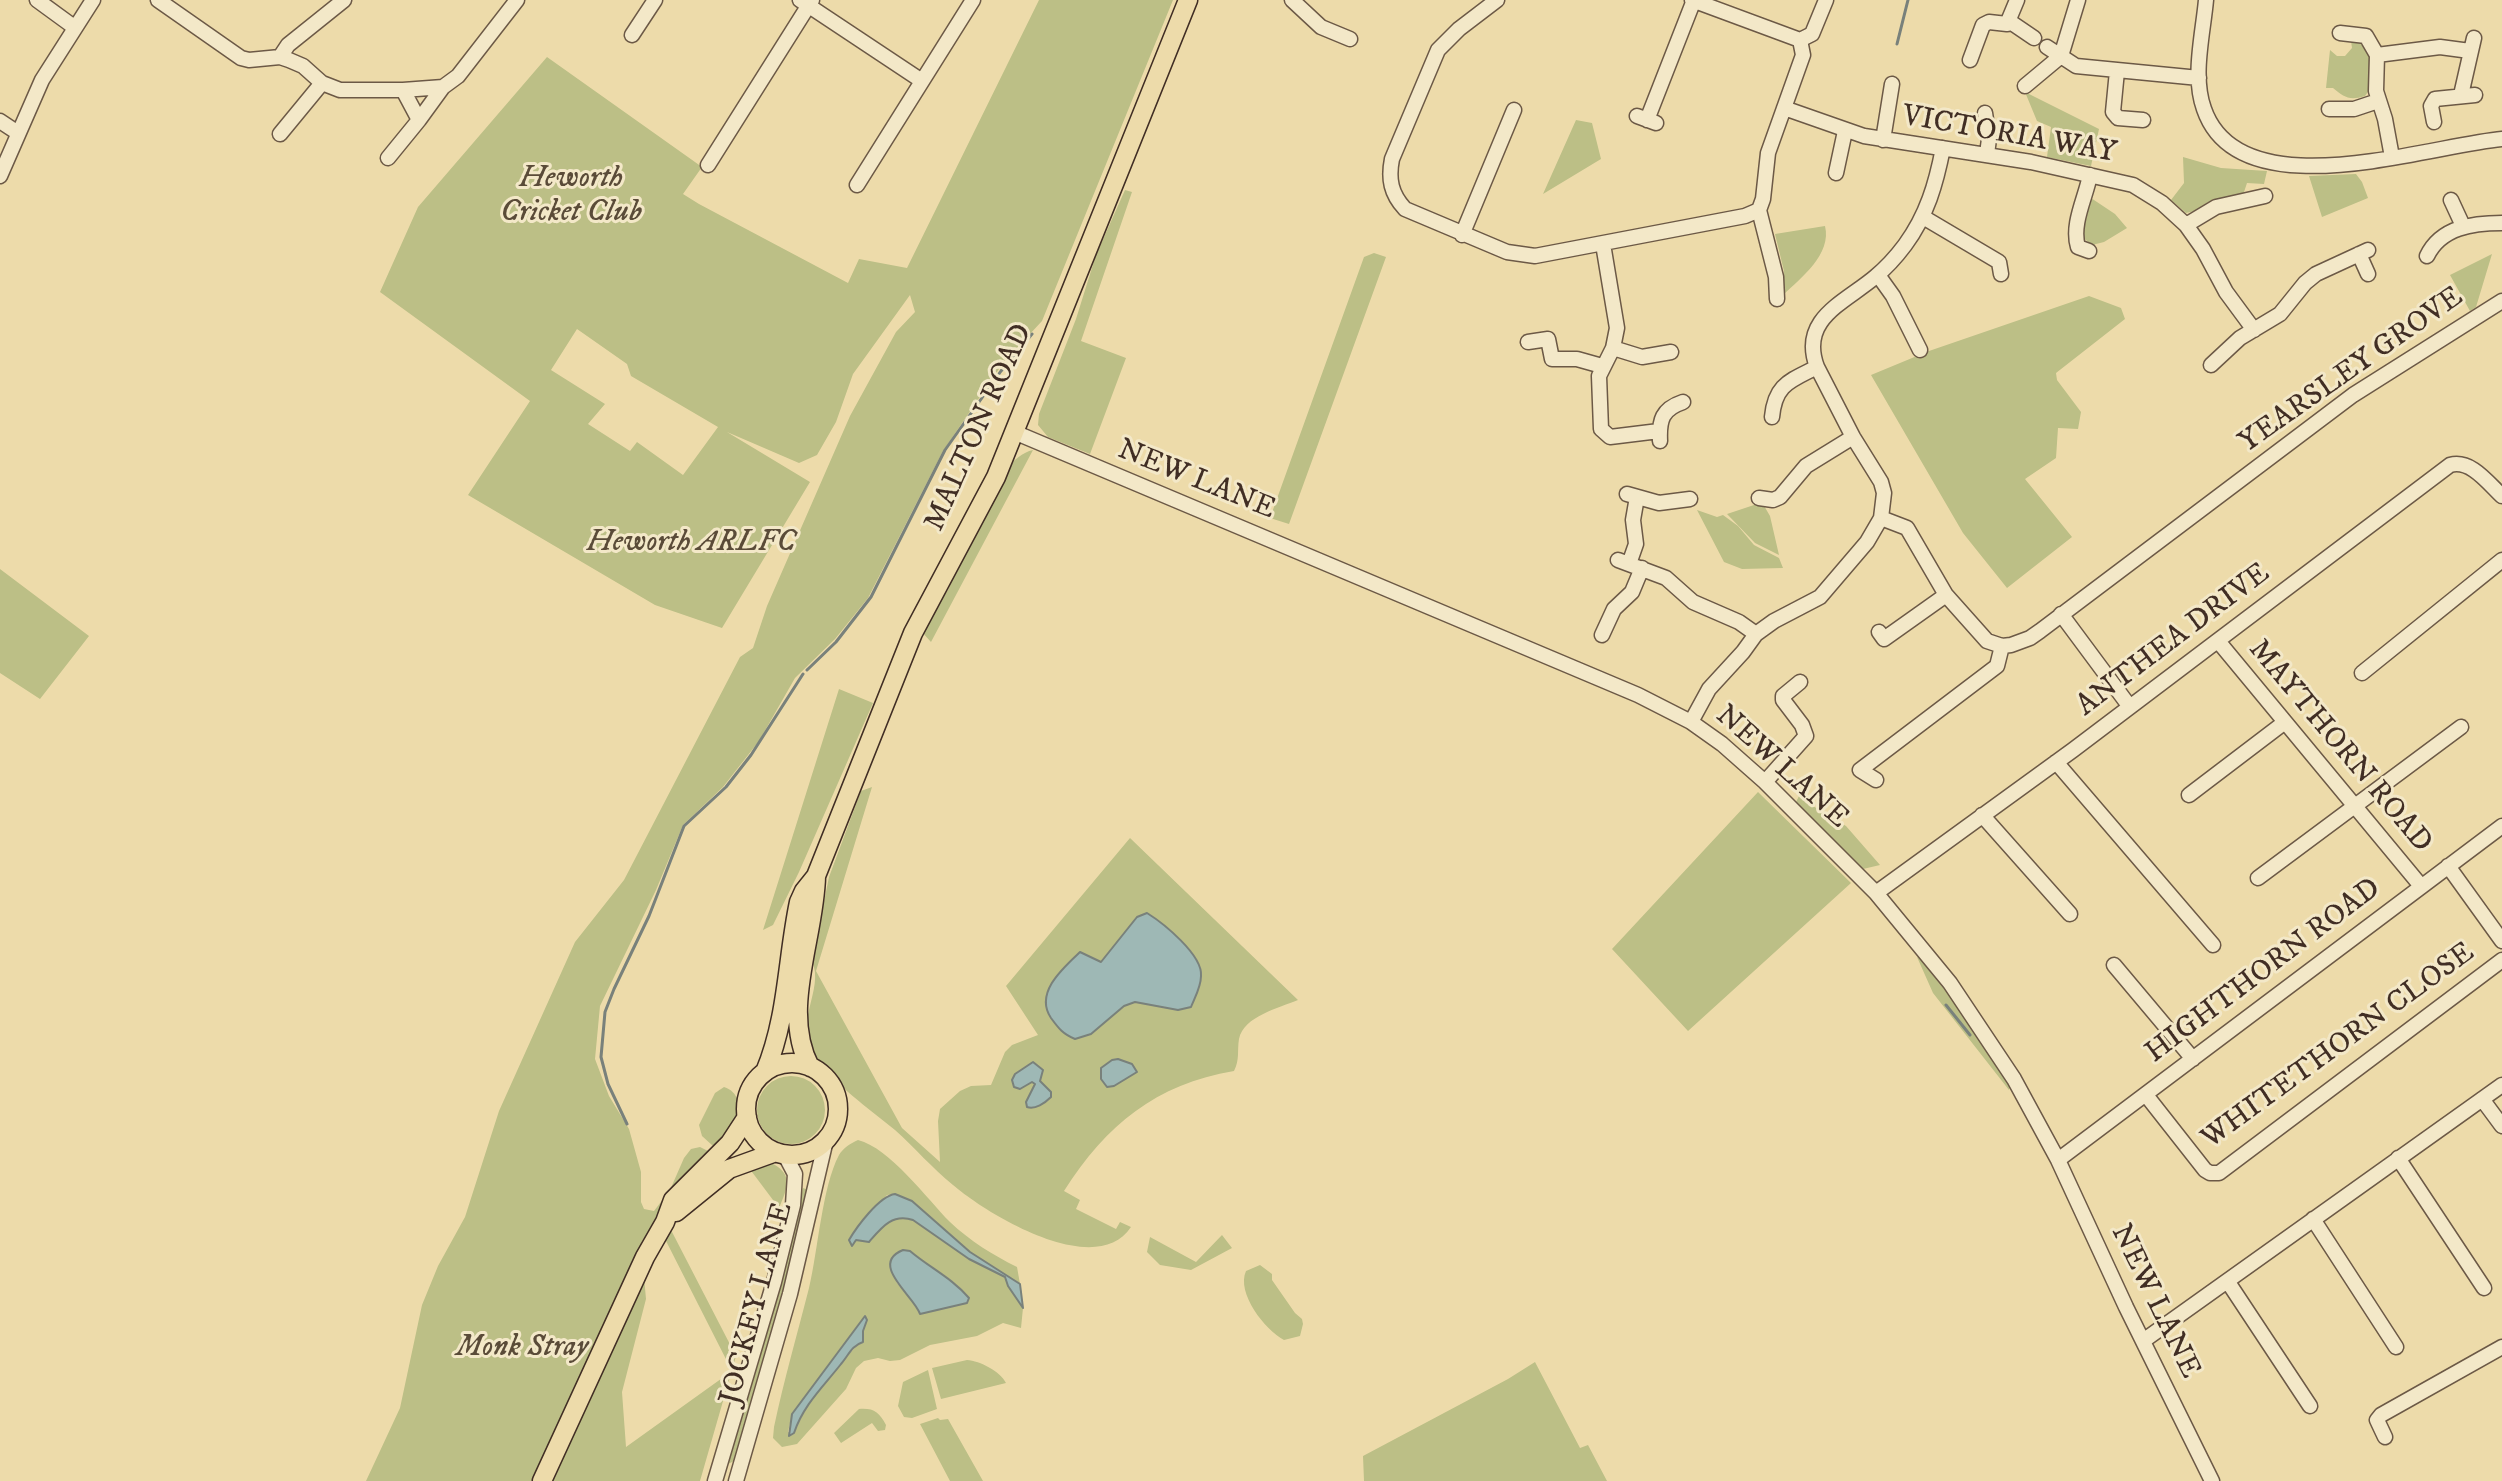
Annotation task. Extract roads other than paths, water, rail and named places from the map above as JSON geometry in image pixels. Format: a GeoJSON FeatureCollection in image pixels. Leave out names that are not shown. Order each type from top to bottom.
{"type":"FeatureCollection","features":[{"type":"Feature","properties":{"kind":"main road","name":"MALTON ROAD"},"geometry":{"type":"LineString","coordinates":[[765,1072],[776,1046],[784,1008],[799,902],[816,876],[913,633],[996,477],[1188,0]]}},
{"type":"Feature","properties":{"kind":"main road","name":"MALTON ROAD"},"geometry":{"type":"LineString","coordinates":[[810,1067],[801,1047],[798,1016],[816,897],[816,876]]}},
{"type":"Feature","properties":{"kind":"main road"},"geometry":{"type":"LineString","coordinates":[[542,1481],[673,1200],[738,1135],[747,1117],[748,1096],[756,1080],[765,1072],[780,1064],[796,1063],[823,1074],[837,1096],[839,1110],[836,1123],[826,1140],[808,1153],[780,1153],[729,1169],[665,1222]]}},
{"type":"Feature","properties":{"kind":"main road"},"geometry":{"type":"LineString","coordinates":[[747,1117],[757,1139],[780,1153]]}},
{"type":"Feature","properties":{"kind":"street"},"geometry":{"type":"LineString","coordinates":[[37,0],[74,27]]}},
{"type":"Feature","properties":{"kind":"street"},"geometry":{"type":"LineString","coordinates":[[0,176],[42,80],[93,0]]}},
{"type":"Feature","properties":{"kind":"street"},"geometry":{"type":"LineString","coordinates":[[158,0],[241,58],[280,57],[299,63],[322,83],[340,90],[443,87]]}},
{"type":"Feature","properties":{"kind":"street"},"geometry":{"type":"LineString","coordinates":[[280,57],[288,45],[344,0]]}},
{"type":"Feature","properties":{"kind":"street"},"geometry":{"type":"LineString","coordinates":[[388,158],[517,0]]}},
{"type":"Feature","properties":{"kind":"street"},"geometry":{"type":"LineString","coordinates":[[632,35],[655,0]]}},
{"type":"Feature","properties":{"kind":"street"},"geometry":{"type":"LineString","coordinates":[[857,185],[973,0]]}},
{"type":"Feature","properties":{"kind":"street"},"geometry":{"type":"LineString","coordinates":[[1292,0],[1321,27],[1350,39]]}},
{"type":"Feature","properties":{"kind":"street"},"geometry":{"type":"LineString","coordinates":[[1497,0],[1459,29],[1438,50],[1392,159],[1390,178],[1395,196],[1413,215],[1524,256],[1603,244],[1745,216],[1759,210]]}},
{"type":"Feature","properties":{"kind":"street"},"geometry":{"type":"LineString","coordinates":[[1647,120],[1693,0],[1800,40],[1812,34],[1826,0]]}},
{"type":"Feature","properties":{"kind":"street"},"geometry":{"type":"LineString","coordinates":[[1970,60],[1983,25],[1989,22],[2003,26],[2009,21],[2017,0]]}},
{"type":"Feature","properties":{"kind":"street"},"geometry":{"type":"LineString","coordinates":[[2025,86],[2061,56],[2078,0]]}},
{"type":"Feature","properties":{"kind":"street"},"geometry":{"type":"LineString","coordinates":[[2206,0],[2199,78],[2204,109],[2218,135],[2232,147],[2258,160],[2317,165],[2392,157],[2502,139]]}},
{"type":"Feature","properties":{"kind":"street"},"geometry":{"type":"LineString","coordinates":[[708,165],[807,2],[922,81]]}},
{"type":"Feature","properties":{"kind":"street"},"geometry":{"type":"LineString","coordinates":[[2009,21],[2034,38]]}},
{"type":"Feature","properties":{"kind":"street"},"geometry":{"type":"LineString","coordinates":[[2340,33],[2366,36],[2377,55],[2375,79],[2378,101],[2385,119],[2392,157]]}},
{"type":"Feature","properties":{"kind":"street"},"geometry":{"type":"LineString","coordinates":[[1777,299],[1775,271],[1759,210],[1768,153],[1803,55],[1800,40]]}},
{"type":"Feature","properties":{"kind":"street"},"geometry":{"type":"LineString","coordinates":[[2377,55],[2472,44],[2468,95],[2432,102],[2434,122]]}},
{"type":"Feature","properties":{"kind":"street"},"geometry":{"type":"LineString","coordinates":[[2047,47],[2076,66],[2199,78]]}},
{"type":"Feature","properties":{"kind":"street"},"geometry":{"type":"LineString","coordinates":[[2117,71],[2113,112],[2118,118],[2143,120]]}},
{"type":"Feature","properties":{"kind":"street"},"geometry":{"type":"LineString","coordinates":[[280,134],[322,83]]}},
{"type":"Feature","properties":{"kind":"street"},"geometry":{"type":"LineString","coordinates":[[1883,140],[1892,84]]}},
{"type":"Feature","properties":{"kind":"street"},"geometry":{"type":"LineString","coordinates":[[403,90],[419,120]]}},
{"type":"Feature","properties":{"kind":"street"},"geometry":{"type":"LineString","coordinates":[[2329,109],[2354,109],[2378,101]]}},
{"type":"Feature","properties":{"kind":"street","name":"VICTORIA WAY"},"geometry":{"type":"LineString","coordinates":[[1784,108],[1845,131],[1883,140],[1987,154],[2117,180],[2147,192],[2186,225],[2226,292],[2254,330]]}},
{"type":"Feature","properties":{"kind":"street"},"geometry":{"type":"LineString","coordinates":[[1462,235],[1514,110]]}},
{"type":"Feature","properties":{"kind":"street"},"geometry":{"type":"LineString","coordinates":[[1985,113],[1989,139],[1987,154]]}},
{"type":"Feature","properties":{"kind":"street"},"geometry":{"type":"LineString","coordinates":[[0,121],[18,133]]}},
{"type":"Feature","properties":{"kind":"street"},"geometry":{"type":"LineString","coordinates":[[1836,173],[1845,131]]}},
{"type":"Feature","properties":{"kind":"street"},"geometry":{"type":"LineString","coordinates":[[1691,722],[1709,689],[1756,634],[1820,597],[1867,542],[1881,518],[1884,493],[1881,482],[1853,437],[1817,367],[1812,347],[1816,328],[1829,312],[1878,275],[1905,245],[1931,198],[1943,148]]}},
{"type":"Feature","properties":{"kind":"street"},"geometry":{"type":"LineString","coordinates":[[2089,251],[2078,247],[2076,226],[2090,175]]}},
{"type":"Feature","properties":{"kind":"street"},"geometry":{"type":"LineString","coordinates":[[2186,225],[2216,207],[2265,196]]}},
{"type":"Feature","properties":{"kind":"street"},"geometry":{"type":"LineString","coordinates":[[2451,200],[2463,226]]}},
{"type":"Feature","properties":{"kind":"street"},"geometry":{"type":"LineString","coordinates":[[1923,217],[1999,262],[2001,274]]}},
{"type":"Feature","properties":{"kind":"street"},"geometry":{"type":"LineString","coordinates":[[2427,256],[2441,239],[2463,226],[2502,223]]}},
{"type":"Feature","properties":{"kind":"street"},"geometry":{"type":"LineString","coordinates":[[1603,244],[1616,317],[1616,340],[1602,366],[1597,387],[1601,429],[1605,434],[1618,436],[1659,436],[1660,422],[1666,410],[1683,402]]}},
{"type":"Feature","properties":{"kind":"street"},"geometry":{"type":"LineString","coordinates":[[2211,365],[2240,338],[2280,314],[2305,283],[2330,265],[2363,252],[2368,274]]}},
{"type":"Feature","properties":{"kind":"street"},"geometry":{"type":"LineString","coordinates":[[1878,275],[1893,296],[1920,350]]}},
{"type":"Feature","properties":{"kind":"street","name":"YEARSLEY GROVE"},"geometry":{"type":"LineString","coordinates":[[2002,646],[2030,638],[2353,395],[2502,301]]}},
{"type":"Feature","properties":{"kind":"street"},"geometry":{"type":"LineString","coordinates":[[1528,342],[1548,339],[1554,366],[1577,359],[1602,366]]}},
{"type":"Feature","properties":{"kind":"street"},"geometry":{"type":"LineString","coordinates":[[1613,348],[1642,357],[1671,352]]}},
{"type":"Feature","properties":{"kind":"street"},"geometry":{"type":"LineString","coordinates":[[1772,417],[1773,401],[1778,391],[1817,367]]}},
{"type":"Feature","properties":{"kind":"street","name":"NEW LANE"},"geometry":{"type":"LineString","coordinates":[[1014,432],[1638,695],[1691,722],[1722,744],[1765,782],[1876,893],[1950,983],[2014,1079],[2058,1160],[2212,1481]]}},
{"type":"Feature","properties":{"kind":"street"},"geometry":{"type":"LineString","coordinates":[[1768,504],[1786,492],[1806,466],[1853,437]]}},
{"type":"Feature","properties":{"kind":"street","name":"ANTHEA DRIVE"},"geometry":{"type":"LineString","coordinates":[[1876,893],[2130,707],[2450,465],[2458,463],[2468,466],[2502,496]]}},
{"type":"Feature","properties":{"kind":"street"},"geometry":{"type":"LineString","coordinates":[[1602,635],[1616,620],[1632,592],[1630,564],[1636,544],[1632,496],[1659,503],[1690,499]]}},
{"type":"Feature","properties":{"kind":"street"},"geometry":{"type":"LineString","coordinates":[[1876,780],[1854,766],[1997,666],[2002,646],[1981,637],[1946,595],[1907,528],[1881,518]]}},
{"type":"Feature","properties":{"kind":"street"},"geometry":{"type":"LineString","coordinates":[[2362,673],[2502,560]]}},
{"type":"Feature","properties":{"kind":"street"},"geometry":{"type":"LineString","coordinates":[[1630,564],[1666,578],[1693,602],[1739,622],[1756,634]]}},
{"type":"Feature","properties":{"kind":"street"},"geometry":{"type":"LineString","coordinates":[[1880,638],[1946,595]]}},
{"type":"Feature","properties":{"kind":"street"},"geometry":{"type":"LineString","coordinates":[[2061,614],[2130,707]]}},
{"type":"Feature","properties":{"kind":"street","name":"MAYTHORN ROAD"},"geometry":{"type":"LineString","coordinates":[[2218,641],[2421,886]]}},
{"type":"Feature","properties":{"kind":"street"},"geometry":{"type":"LineString","coordinates":[[1765,782],[1806,736],[1802,725],[1783,700],[1783,696],[1800,682]]}},
{"type":"Feature","properties":{"kind":"street"},"geometry":{"type":"LineString","coordinates":[[2189,795],[2285,722]]}},
{"type":"Feature","properties":{"kind":"street"},"geometry":{"type":"LineString","coordinates":[[2258,878],[2462,728]]}},
{"type":"Feature","properties":{"kind":"street"},"geometry":{"type":"LineString","coordinates":[[2056,762],[2213,945]]}},
{"type":"Feature","properties":{"kind":"street"},"geometry":{"type":"LineString","coordinates":[[1982,815],[2070,914]]}},
{"type":"Feature","properties":{"kind":"street","name":"HIGHTHORN ROAD"},"geometry":{"type":"LineString","coordinates":[[2058,1160],[2502,826]]}},
{"type":"Feature","properties":{"kind":"street"},"geometry":{"type":"LineString","coordinates":[[2448,866],[2502,941]]}},
{"type":"Feature","properties":{"kind":"street","name":"WHITETHORN CLOSE"},"geometry":{"type":"LineString","coordinates":[[2146,1095],[2205,1170],[2219,1173],[2502,960]]}},
{"type":"Feature","properties":{"kind":"street"},"geometry":{"type":"LineString","coordinates":[[2115,965],[2193,1059]]}},
{"type":"Feature","properties":{"kind":"street"},"geometry":{"type":"LineString","coordinates":[[2143,1341],[2502,1085]]}},
{"type":"Feature","properties":{"kind":"street"},"geometry":{"type":"LineString","coordinates":[[2482,1099],[2502,1126]]}},
{"type":"Feature","properties":{"kind":"street","name":"JOCKEY LANE"},"geometry":{"type":"LineString","coordinates":[[738,1474],[790,1294],[826,1140]]}},
{"type":"Feature","properties":{"kind":"street","name":"JOCKEY LANE"},"geometry":{"type":"LineString","coordinates":[[715,1481],[774,1282],[793,1205],[795,1174],[780,1153]]}},
{"type":"Feature","properties":{"kind":"street"},"geometry":{"type":"LineString","coordinates":[[2398,1158],[2484,1288]]}},
{"type":"Feature","properties":{"kind":"street"},"geometry":{"type":"LineString","coordinates":[[2313,1219],[2396,1347]]}},
{"type":"Feature","properties":{"kind":"street"},"geometry":{"type":"LineString","coordinates":[[2228,1282],[2309,1406]]}},
{"type":"Feature","properties":{"kind":"street"},"geometry":{"type":"LineString","coordinates":[[2385,1437],[2377,1420],[2381,1415],[2502,1347]]}},
{"type":"Feature","properties":{"kind":"street"},"geometry":{"type":"LineString","coordinates":[[725,1481],[730,1471],[738,1474]]}},
{"type":"Feature","properties":{"kind":"water"},"geometry":{"type":"Polygon","coordinates":[[[1147,913],[1181,940],[1196,959],[1201,976],[1191,1007],[1178,1010],[1135,1002],[1124,1006],[1091,1034],[1075,1039],[1067,1035],[1056,1025],[1047,1009],[1048,990],[1053,982],[1080,952],[1101,962],[1137,917],[1147,913]]]}},
{"type":"Feature","properties":{"kind":"water"},"geometry":{"type":"Polygon","coordinates":[[[1118,1059],[1132,1064],[1137,1072],[1107,1087],[1101,1079],[1101,1068],[1118,1059]]]}},
{"type":"Feature","properties":{"kind":"water"},"geometry":{"type":"Polygon","coordinates":[[[1033,1062],[1043,1070],[1040,1081],[1051,1092],[1051,1097],[1030,1108],[1026,1102],[1035,1084],[1032,1082],[1020,1089],[1014,1087],[1012,1080],[1015,1074],[1033,1062]]]}},
{"type":"Feature","properties":{"kind":"water"},"geometry":{"type":"Polygon","coordinates":[[[895,1194],[912,1201],[970,1252],[1020,1284],[1023,1308],[1005,1277],[969,1259],[913,1220],[893,1220],[869,1242],[856,1240],[852,1246],[849,1240],[862,1221],[882,1200],[895,1194]]]}},
{"type":"Feature","properties":{"kind":"water"},"geometry":{"type":"Polygon","coordinates":[[[903,1250],[910,1251],[955,1285],[969,1298],[967,1303],[920,1314],[892,1272],[890,1264],[893,1256],[903,1250]]]}},
{"type":"Feature","properties":{"kind":"water"},"geometry":{"type":"Polygon","coordinates":[[[865,1316],[863,1342],[853,1348],[814,1396],[794,1433],[789,1436],[792,1414],[865,1316]]]}},
{"type":"Feature","properties":{"kind":"waterway"},"geometry":{"type":"LineString","coordinates":[[1897,44],[1908,0]]}},
{"type":"Feature","properties":{"kind":"waterway"},"geometry":{"type":"LineString","coordinates":[[807,670],[836,642],[871,597],[945,450],[1001,371],[1032,334]]}},
{"type":"Feature","properties":{"kind":"waterway"},"geometry":{"type":"LineString","coordinates":[[627,1124],[608,1084],[601,1057],[605,1012],[649,916],[684,826],[726,787],[751,755],[803,674]]}},
{"type":"Feature","properties":{"kind":"waterway"},"geometry":{"type":"LineString","coordinates":[[1946,1005],[1970,1035]]}},
{"type":"Feature","properties":{"kind":"park label","name":"Heworth Cricket Club"},"geometry":{"type":"Point","coordinates":[571,197]}},
{"type":"Feature","properties":{"kind":"park label","name":"Heworth ARLFC"},"geometry":{"type":"Point","coordinates":[691,544]}},
{"type":"Feature","properties":{"kind":"park label","name":"Monk Stray"},"geometry":{"type":"Point","coordinates":[522,1349]}}]}
